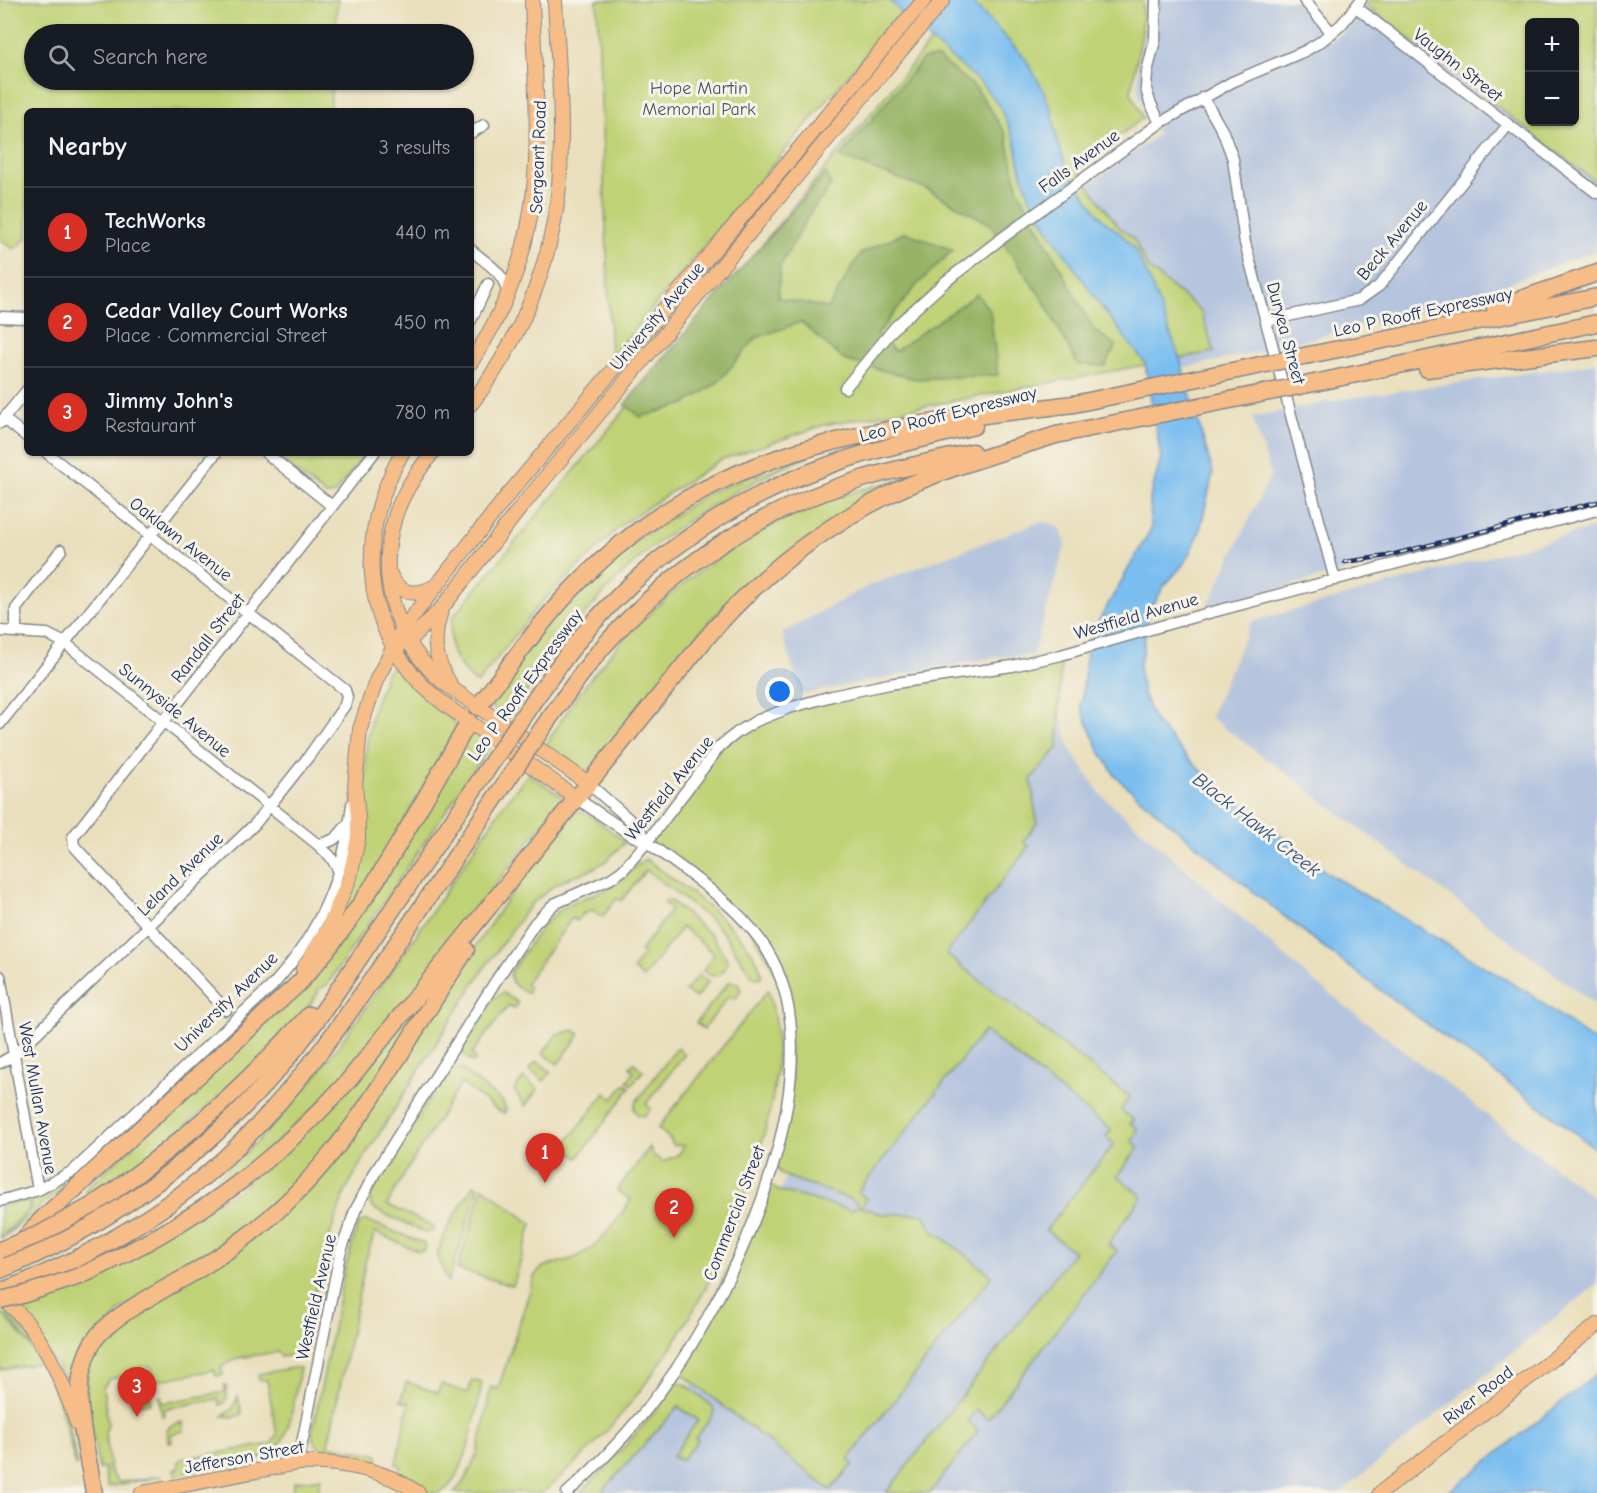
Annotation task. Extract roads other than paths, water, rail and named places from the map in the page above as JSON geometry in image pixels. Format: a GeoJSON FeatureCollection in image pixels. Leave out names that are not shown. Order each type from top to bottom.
{"type":"FeatureCollection","features":[{"type":"Feature","properties":{"kind":"highway"},"geometry":{"type":"LineString","coordinates":[[1317,354],[1500,307],[1597,273]]}},
{"type":"Feature","properties":{"kind":"highway","name":"Leo P Rooff Expressway"},"geometry":{"type":"LineString","coordinates":[[0,1268],[63,1241],[121,1208],[149,1189],[231,1121],[301,1042],[570,651],[612,603],[679,543],[705,526],[758,496],[826,466],[976,421],[1074,404],[1597,297]]}},
{"type":"Feature","properties":{"kind":"highway"},"geometry":{"type":"LineString","coordinates":[[77,1269],[193,1185],[223,1160],[274,1108],[340,1027],[550,717],[609,639],[670,580],[719,544],[778,512],[836,487],[864,478],[986,453],[1056,435],[1597,323]]}},
{"type":"Feature","properties":{"kind":"highway"},"geometry":{"type":"LineString","coordinates":[[1319,382],[1597,348]]}},
{"type":"Feature","properties":{"kind":"highway"},"geometry":{"type":"LineString","coordinates":[[478,707],[544,620],[583,578],[620,546],[679,503],[732,476],[787,453],[830,441],[890,428],[976,421]]}},
{"type":"Feature","properties":{"kind":"highway"},"geometry":{"type":"LineString","coordinates":[[0,1296],[22,1295],[77,1269],[131,1252],[177,1226],[247,1177],[290,1141],[349,1080],[734,606],[776,568],[817,537],[871,504],[986,453]]}},
{"type":"Feature","properties":{"kind":"highway"},"geometry":{"type":"LineString","coordinates":[[0,1268],[41,1220],[299,983],[356,911],[469,722]]}},
{"type":"Feature","properties":{"kind":"highway"},"geometry":{"type":"LineString","coordinates":[[94,1493],[82,1436],[81,1375],[89,1351],[101,1332],[116,1319],[200,1269],[246,1237],[288,1201],[326,1161],[371,1099],[518,872]]}},
{"type":"Feature","properties":{"kind":"highway"},"geometry":{"type":"LineString","coordinates":[[0,1250],[40,1234],[93,1205],[130,1180],[205,1120],[270,1058],[349,973]]}},
{"type":"Feature","properties":{"kind":"main road","name":"Sergeant Road"},"geometry":{"type":"LineString","coordinates":[[474,357],[507,297],[530,220],[536,169],[531,0]]}},
{"type":"Feature","properties":{"kind":"main road","name":"Sergeant Road"},"geometry":{"type":"LineString","coordinates":[[474,400],[501,361],[517,332],[542,272],[554,223],[560,170],[555,0]]}},
{"type":"Feature","properties":{"kind":"main road","name":"University Avenue"},"geometry":{"type":"LineString","coordinates":[[405,636],[437,585],[521,480],[924,0]]}},
{"type":"Feature","properties":{"kind":"main road","name":"University Avenue"},"geometry":{"type":"LineString","coordinates":[[354,786],[357,746],[364,713],[393,646],[441,609],[535,490],[944,0]]}},
{"type":"Feature","properties":{"kind":"main road"},"geometry":{"type":"LineString","coordinates":[[400,456],[391,473],[378,508],[371,561],[375,597],[393,646],[406,667],[423,686],[469,722],[576,798]]}},
{"type":"Feature","properties":{"kind":"main road"},"geometry":{"type":"LineString","coordinates":[[430,456],[411,483],[395,516],[390,542],[388,568],[392,601],[405,636],[425,666],[454,691],[588,783]]}},
{"type":"Feature","properties":{"kind":"main road"},"geometry":{"type":"LineString","coordinates":[[388,568],[396,586],[407,592],[422,593],[437,585]]}},
{"type":"Feature","properties":{"kind":"main road"},"geometry":{"type":"LineString","coordinates":[[441,609],[435,629],[435,650],[444,674],[454,691]]}},
{"type":"Feature","properties":{"kind":"main road"},"geometry":{"type":"LineString","coordinates":[[469,722],[478,707]]}},
{"type":"Feature","properties":{"kind":"main road"},"geometry":{"type":"LineString","coordinates":[[249,1028],[306,964],[337,911],[350,877],[358,838],[354,786]]}},
{"type":"Feature","properties":{"kind":"main road"},"geometry":{"type":"LineString","coordinates":[[0,1296],[21,1317],[46,1350],[67,1392],[82,1436]]}},
{"type":"Feature","properties":{"kind":"main road","name":"River Road"},"geometry":{"type":"LineString","coordinates":[[1380,1493],[1597,1325]]}},
{"type":"Feature","properties":{"kind":"main road","name":"Jefferson Street"},"geometry":{"type":"LineString","coordinates":[[142,1493],[298,1464],[334,1464],[383,1475],[418,1493]]}},
{"type":"Feature","properties":{"kind":"street"},"geometry":{"type":"LineString","coordinates":[[1156,0],[1155,40],[1147,72],[1146,89],[1160,123]]}},
{"type":"Feature","properties":{"kind":"street"},"geometry":{"type":"LineString","coordinates":[[1304,0],[1332,33]]}},
{"type":"Feature","properties":{"kind":"street","name":"Falls Avenue"},"geometry":{"type":"LineString","coordinates":[[845,388],[895,327],[945,282],[998,241],[1160,123],[1203,97],[1305,51],[1332,33],[1358,3]]}},
{"type":"Feature","properties":{"kind":"street","name":"Vaughn Street"},"geometry":{"type":"LineString","coordinates":[[1358,3],[1508,125],[1597,193]]}},
{"type":"Feature","properties":{"kind":"street","name":"Duryea Street"},"geometry":{"type":"LineString","coordinates":[[1203,97],[1223,132],[1233,159],[1245,243],[1335,580]]}},
{"type":"Feature","properties":{"kind":"street"},"geometry":{"type":"LineString","coordinates":[[474,131],[483,125]]}},
{"type":"Feature","properties":{"kind":"street","name":"Beck Avenue"},"geometry":{"type":"LineString","coordinates":[[1266,321],[1353,301],[1370,294],[1508,125]]}},
{"type":"Feature","properties":{"kind":"street"},"geometry":{"type":"LineString","coordinates":[[474,253],[503,277],[507,297]]}},
{"type":"Feature","properties":{"kind":"street"},"geometry":{"type":"LineString","coordinates":[[474,314],[488,284]]}},
{"type":"Feature","properties":{"kind":"street"},"geometry":{"type":"LineString","coordinates":[[0,317],[24,318]]}},
{"type":"Feature","properties":{"kind":"street"},"geometry":{"type":"LineString","coordinates":[[24,394],[2,421],[24,435]]}},
{"type":"Feature","properties":{"kind":"street","name":"Oaklawn Avenue"},"geometry":{"type":"LineString","coordinates":[[51,456],[345,690],[347,697]]}},
{"type":"Feature","properties":{"kind":"street"},"geometry":{"type":"LineString","coordinates":[[0,724],[214,456]]}},
{"type":"Feature","properties":{"kind":"street"},"geometry":{"type":"LineString","coordinates":[[270,456],[332,506]]}},
{"type":"Feature","properties":{"kind":"street","name":"Randall Street"},"geometry":{"type":"LineString","coordinates":[[149,926],[74,846],[73,837],[372,456]]}},
{"type":"Feature","properties":{"kind":"street","name":"Westfield Avenue"},"geometry":{"type":"LineString","coordinates":[[298,1464],[340,1254],[355,1211],[376,1171],[497,979],[536,923],[554,904],[596,886],[617,874],[647,842],[720,746],[738,732],[756,721],[789,708],[832,696],[889,684],[1012,666],[1060,655],[1175,621],[1597,510]]}},
{"type":"Feature","properties":{"kind":"street"},"geometry":{"type":"LineString","coordinates":[[16,632],[16,609],[62,550]]}},
{"type":"Feature","properties":{"kind":"street","name":"Sunnyside Avenue"},"geometry":{"type":"LineString","coordinates":[[0,631],[47,634],[65,643],[317,844],[330,856],[339,871]]}},
{"type":"Feature","properties":{"kind":"street","name":"Leland Avenue"},"geometry":{"type":"LineString","coordinates":[[0,1063],[14,1055],[255,825],[309,756],[345,705],[347,697]]}},
{"type":"Feature","properties":{"kind":"street"},"geometry":{"type":"LineString","coordinates":[[588,783],[639,828],[647,842]]}},
{"type":"Feature","properties":{"kind":"street","name":"University Avenue"},"geometry":{"type":"LineString","coordinates":[[0,1201],[38,1190],[60,1179],[87,1159],[273,986],[298,956],[317,925],[339,871],[351,820],[354,786]]}},
{"type":"Feature","properties":{"kind":"street"},"geometry":{"type":"LineString","coordinates":[[576,798],[633,836],[647,842]]}},
{"type":"Feature","properties":{"kind":"street"},"geometry":{"type":"LineString","coordinates":[[317,844],[329,844],[334,841],[351,820]]}},
{"type":"Feature","properties":{"kind":"street","name":"Commercial Street"},"geometry":{"type":"LineString","coordinates":[[567,1493],[616,1446],[644,1414],[717,1304],[774,1164],[791,1080],[793,1056],[790,1008],[775,965],[763,945],[734,910],[647,842]]}},
{"type":"Feature","properties":{"kind":"street"},"geometry":{"type":"LineString","coordinates":[[149,926],[226,1010]]}},
{"type":"Feature","properties":{"kind":"street","name":"West Mullan Avenue"},"geometry":{"type":"LineString","coordinates":[[0,976],[38,1190]]}},
{"type":"Feature","properties":{"kind":"water","name":"Black Hawk Creek"},"geometry":{"type":"Polygon","coordinates":[[[889,0],[970,0],[1025,58],[1052,111],[1057,139],[1067,169],[1102,219],[1135,249],[1179,356],[1213,473],[1199,534],[1184,564],[1164,586],[1148,614],[1139,667],[1143,693],[1154,720],[1187,757],[1222,790],[1329,874],[1529,993],[1597,1044],[1597,1150],[1538,1104],[1356,972],[1234,877],[1116,777],[1099,750],[1081,708],[1086,656],[1097,624],[1151,529],[1150,498],[1161,458],[1145,363],[1100,305],[1048,229],[1030,198],[1021,171],[1015,140],[999,105],[980,82],[927,38],[889,0]]]}},
{"type":"Feature","properties":{"kind":"water"},"geometry":{"type":"Polygon","coordinates":[[[1597,1374],[1597,1493],[1447,1493],[1597,1374]]]}},
{"type":"Feature","properties":{"kind":"railway"},"geometry":{"type":"LineString","coordinates":[[1345,562],[1387,556],[1597,502]]}},
{"type":"Feature","properties":{"kind":"place","name":"TechWorks"},"geometry":{"type":"Point","coordinates":[545,1183]}},
{"type":"Feature","properties":{"kind":"place","name":"Cedar Valley Court Works"},"geometry":{"type":"Point","coordinates":[674,1238]}},
{"type":"Feature","properties":{"kind":"place","name":"Jimmy John's"},"geometry":{"type":"Point","coordinates":[137,1417]}},
{"type":"Feature","properties":{"kind":"park label","name":"Hope Martin Memorial Park"},"geometry":{"type":"Point","coordinates":[699,98]}}]}
